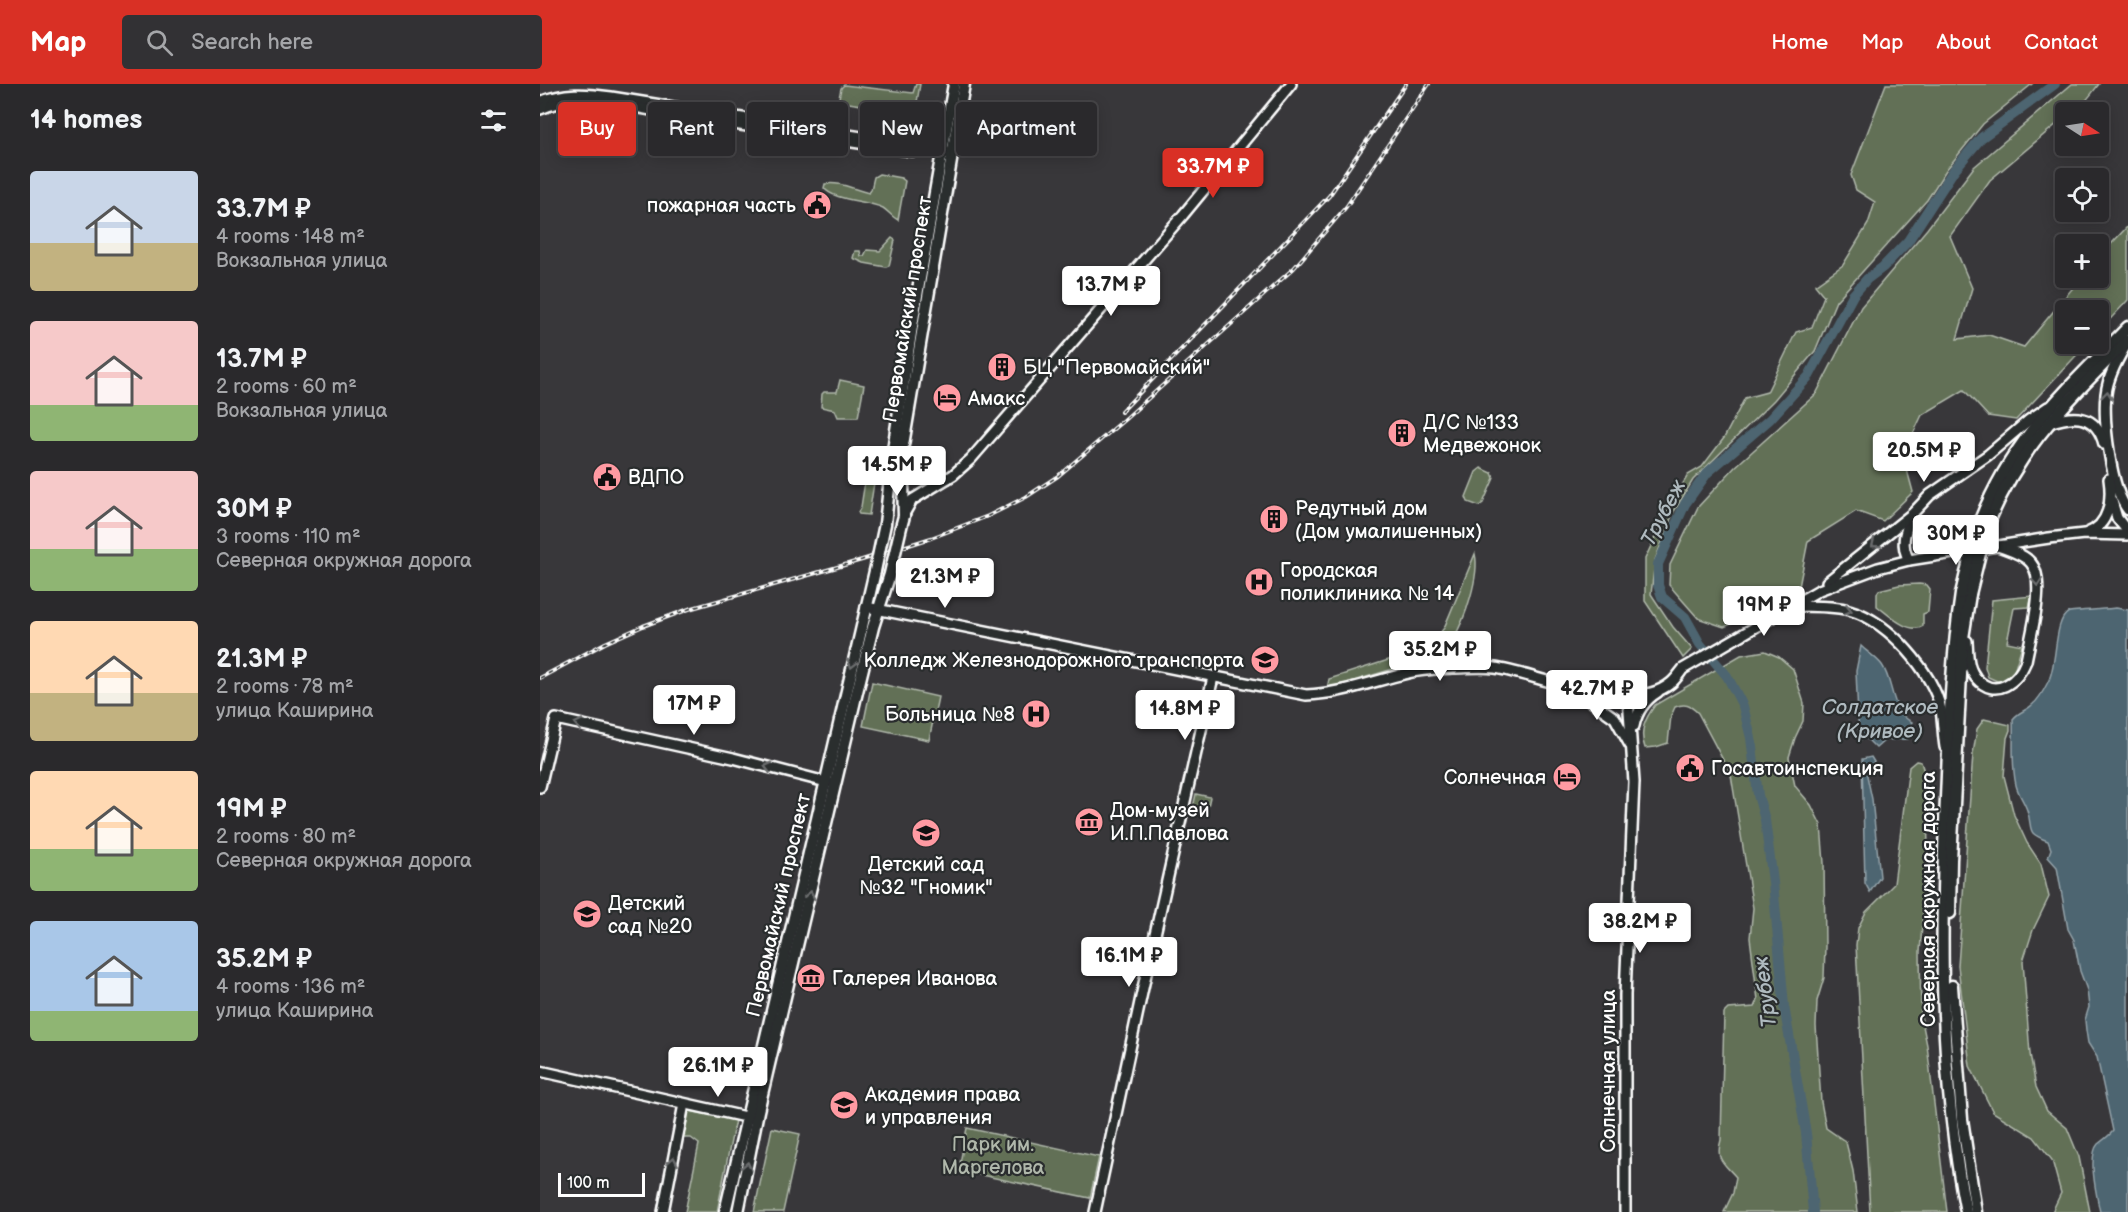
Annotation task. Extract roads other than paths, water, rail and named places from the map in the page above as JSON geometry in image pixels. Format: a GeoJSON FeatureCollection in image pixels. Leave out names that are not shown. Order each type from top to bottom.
{"type":"FeatureCollection","features":[{"type":"Feature","properties":{"kind":"main road","name":"Первомайский проспект"},"geometry":{"type":"LineString","coordinates":[[947,154],[954,84]]}},
{"type":"Feature","properties":{"kind":"main road","name":"Первомайский проспект"},"geometry":{"type":"LineString","coordinates":[[830,783],[890,574],[902,521],[903,484],[893,450],[915,307],[963,84]]}},
{"type":"Feature","properties":{"kind":"main road"},"geometry":{"type":"LineString","coordinates":[[902,521],[912,500],[964,466],[1183,214],[1290,84]]}},
{"type":"Feature","properties":{"kind":"main road"},"geometry":{"type":"LineString","coordinates":[[541,104],[563,94],[577,92],[701,116],[947,154]]}},
{"type":"Feature","properties":{"kind":"main road","name":"Северная окружная дорога"},"geometry":{"type":"LineString","coordinates":[[1980,532],[1989,497],[2012,457],[2037,421],[2128,327]]}},
{"type":"Feature","properties":{"kind":"main road"},"geometry":{"type":"LineString","coordinates":[[2128,341],[2116,361],[2110,378],[2105,408],[2114,479],[2118,495],[2128,510]]}},
{"type":"Feature","properties":{"kind":"main road","name":"Северная окружная дорога"},"geometry":{"type":"LineString","coordinates":[[1966,1212],[1946,1057],[1942,895],[1954,653],[1965,594],[1968,559],[2012,473],[2047,424],[2128,341]]}},
{"type":"Feature","properties":{"kind":"main road"},"geometry":{"type":"LineString","coordinates":[[1819,590],[1912,514],[1930,495],[1988,455],[2029,420],[2053,404]]}},
{"type":"Feature","properties":{"kind":"main road"},"geometry":{"type":"LineString","coordinates":[[2047,424],[2069,417],[2085,419],[2092,423],[2102,435],[2110,490],[2117,518],[2128,533]]}},
{"type":"Feature","properties":{"kind":"main road","name":"Первомайский проспект"},"geometry":{"type":"LineString","coordinates":[[724,1212],[752,1119],[830,783],[897,468]]}},
{"type":"Feature","properties":{"kind":"main road"},"geometry":{"type":"LineString","coordinates":[[897,468],[948,478]]}},
{"type":"Feature","properties":{"kind":"main road"},"geometry":{"type":"LineString","coordinates":[[927,491],[932,482],[929,475]]}},
{"type":"Feature","properties":{"kind":"main road"},"geometry":{"type":"LineString","coordinates":[[903,484],[911,490],[927,491]]}},
{"type":"Feature","properties":{"kind":"main road"},"geometry":{"type":"LineString","coordinates":[[2084,534],[2093,531],[2107,513],[2110,490]]}},
{"type":"Feature","properties":{"kind":"main road"},"geometry":{"type":"LineString","coordinates":[[1909,560],[1904,542],[1912,514]]}},
{"type":"Feature","properties":{"kind":"main road"},"geometry":{"type":"LineString","coordinates":[[1631,737],[1636,716],[1641,708],[1653,695],[1670,684],[1683,669],[1790,606],[1848,577],[1909,560],[1998,546],[2084,534],[2128,533]]}},
{"type":"Feature","properties":{"kind":"main road"},"geometry":{"type":"LineString","coordinates":[[1965,623],[1968,661],[1976,678],[1985,685],[1994,687],[2003,687],[2014,681],[2021,673],[2026,661],[2038,581],[2032,564],[2025,558],[1998,546]]}},
{"type":"Feature","properties":{"kind":"main road"},"geometry":{"type":"LineString","coordinates":[[1965,594],[1951,860],[1950,939],[1956,1055],[1970,1182],[1976,1212]]}},
{"type":"Feature","properties":{"kind":"main road"},"geometry":{"type":"LineString","coordinates":[[1790,606],[1833,607],[1850,610],[1877,622],[1902,644],[1936,694],[1941,709],[1947,760]]}},
{"type":"Feature","properties":{"kind":"main road"},"geometry":{"type":"LineString","coordinates":[[866,607],[1306,695],[1345,691],[1410,672],[1479,667],[1503,670],[1612,696],[1628,697],[1649,693],[1670,684]]}},
{"type":"Feature","properties":{"kind":"main road"},"geometry":{"type":"LineString","coordinates":[[1095,1212],[1150,954],[1213,677]]}},
{"type":"Feature","properties":{"kind":"main road","name":"Солнечная улица"},"geometry":{"type":"LineString","coordinates":[[1568,686],[1615,718],[1632,749]]}},
{"type":"Feature","properties":{"kind":"main road","name":"Солнечная улица"},"geometry":{"type":"LineString","coordinates":[[1625,1212],[1625,995],[1633,794],[1628,697]]}},
{"type":"Feature","properties":{"kind":"main road"},"geometry":{"type":"LineString","coordinates":[[540,787],[556,719],[830,783]]}},
{"type":"Feature","properties":{"kind":"main road"},"geometry":{"type":"LineString","coordinates":[[540,1071],[752,1119]]}},
{"type":"Feature","properties":{"kind":"main road"},"geometry":{"type":"LineString","coordinates":[[663,1212],[684,1104]]}},
{"type":"Feature","properties":{"kind":"main road","name":"Первомайский проспект"},"geometry":{"type":"LineString","coordinates":[[738,1212],[752,1119]]}},
{"type":"Feature","properties":{"kind":"water"},"geometry":{"type":"Polygon","coordinates":[[[2116,608],[2128,610],[2128,1212],[2100,1212],[2093,1158],[2098,1144],[2113,1131],[2097,1057],[2088,1043],[2085,1020],[2089,1007],[2087,990],[2080,971],[2074,940],[2068,929],[2057,867],[2048,857],[2051,849],[2048,841],[2031,830],[2027,810],[2014,777],[2013,719],[2037,700],[2048,682],[2060,624],[2064,617],[2069,612],[2116,608]]]}},
{"type":"Feature","properties":{"kind":"water","name":"Солдатское (Кривое)"},"geometry":{"type":"Polygon","coordinates":[[[1861,646],[1882,665],[1896,704],[1905,717],[1912,722],[1908,739],[1885,740],[1876,748],[1865,737],[1859,741],[1856,671],[1861,646]]]}},
{"type":"Feature","properties":{"kind":"water"},"geometry":{"type":"Polygon","coordinates":[[[1871,757],[1874,762],[1866,771],[1872,799],[1880,877],[1870,892],[1865,883],[1862,759],[1871,757]]]}},
{"type":"Feature","properties":{"kind":"waterway","name":"Трубеж"},"geometry":{"type":"LineString","coordinates":[[1813,1212],[1806,1133],[1784,1006],[1773,882],[1751,738],[1743,706],[1727,676],[1700,644],[1685,617],[1662,597],[1658,585],[1658,564],[1685,504],[1707,473],[1770,419],[1809,376],[1853,295],[1908,241],[1954,170],[1981,138],[2055,84]]}},
{"type":"Feature","properties":{"kind":"railway"},"geometry":{"type":"LineString","coordinates":[[1121,412],[1329,196],[1406,84]]}},
{"type":"Feature","properties":{"kind":"railway"},"geometry":{"type":"LineString","coordinates":[[540,678],[605,643],[689,609],[862,560],[931,538],[988,516],[1026,497],[1058,476],[1294,268],[1346,207],[1429,84]]}},
{"type":"Feature","properties":{"kind":"place","name":"пожарная часть"},"geometry":{"type":"Point","coordinates":[817,205]}},
{"type":"Feature","properties":{"kind":"place","name":"БЦ \"Первомайский\""},"geometry":{"type":"Point","coordinates":[1002,367]}},
{"type":"Feature","properties":{"kind":"place","name":"Амакс"},"geometry":{"type":"Point","coordinates":[947,398]}},
{"type":"Feature","properties":{"kind":"place","name":"Д/С №133 Медвежонок"},"geometry":{"type":"Point","coordinates":[1402,433]}},
{"type":"Feature","properties":{"kind":"place","name":"ВДПО"},"geometry":{"type":"Point","coordinates":[607,477]}},
{"type":"Feature","properties":{"kind":"place","name":"Редутный дом (Дом умалишенных)"},"geometry":{"type":"Point","coordinates":[1274,519]}},
{"type":"Feature","properties":{"kind":"place","name":"Городская поликлиника № 14"},"geometry":{"type":"Point","coordinates":[1259,582]}},
{"type":"Feature","properties":{"kind":"place","name":"Колледж Железнодорожного транспорта"},"geometry":{"type":"Point","coordinates":[1265,660]}},
{"type":"Feature","properties":{"kind":"place","name":"Больница №8"},"geometry":{"type":"Point","coordinates":[1036,714]}},
{"type":"Feature","properties":{"kind":"place","name":"Госавтоинспекция"},"geometry":{"type":"Point","coordinates":[1690,768]}},
{"type":"Feature","properties":{"kind":"place","name":"Солнечная"},"geometry":{"type":"Point","coordinates":[1567,777]}},
{"type":"Feature","properties":{"kind":"place","name":"Дом-музей И.П.Павлова"},"geometry":{"type":"Point","coordinates":[1089,822]}},
{"type":"Feature","properties":{"kind":"place","name":"Детский сад №32 \"Гномик\""},"geometry":{"type":"Point","coordinates":[926,833]}},
{"type":"Feature","properties":{"kind":"place","name":"Детский сад №20"},"geometry":{"type":"Point","coordinates":[587,914]}},
{"type":"Feature","properties":{"kind":"place","name":"Галерея Иванова"},"geometry":{"type":"Point","coordinates":[811,978]}},
{"type":"Feature","properties":{"kind":"place","name":"Академия права и управления"},"geometry":{"type":"Point","coordinates":[844,1105]}},
{"type":"Feature","properties":{"kind":"park label","name":"Парк им. Маргелова"},"geometry":{"type":"Point","coordinates":[993,1156]}}]}
